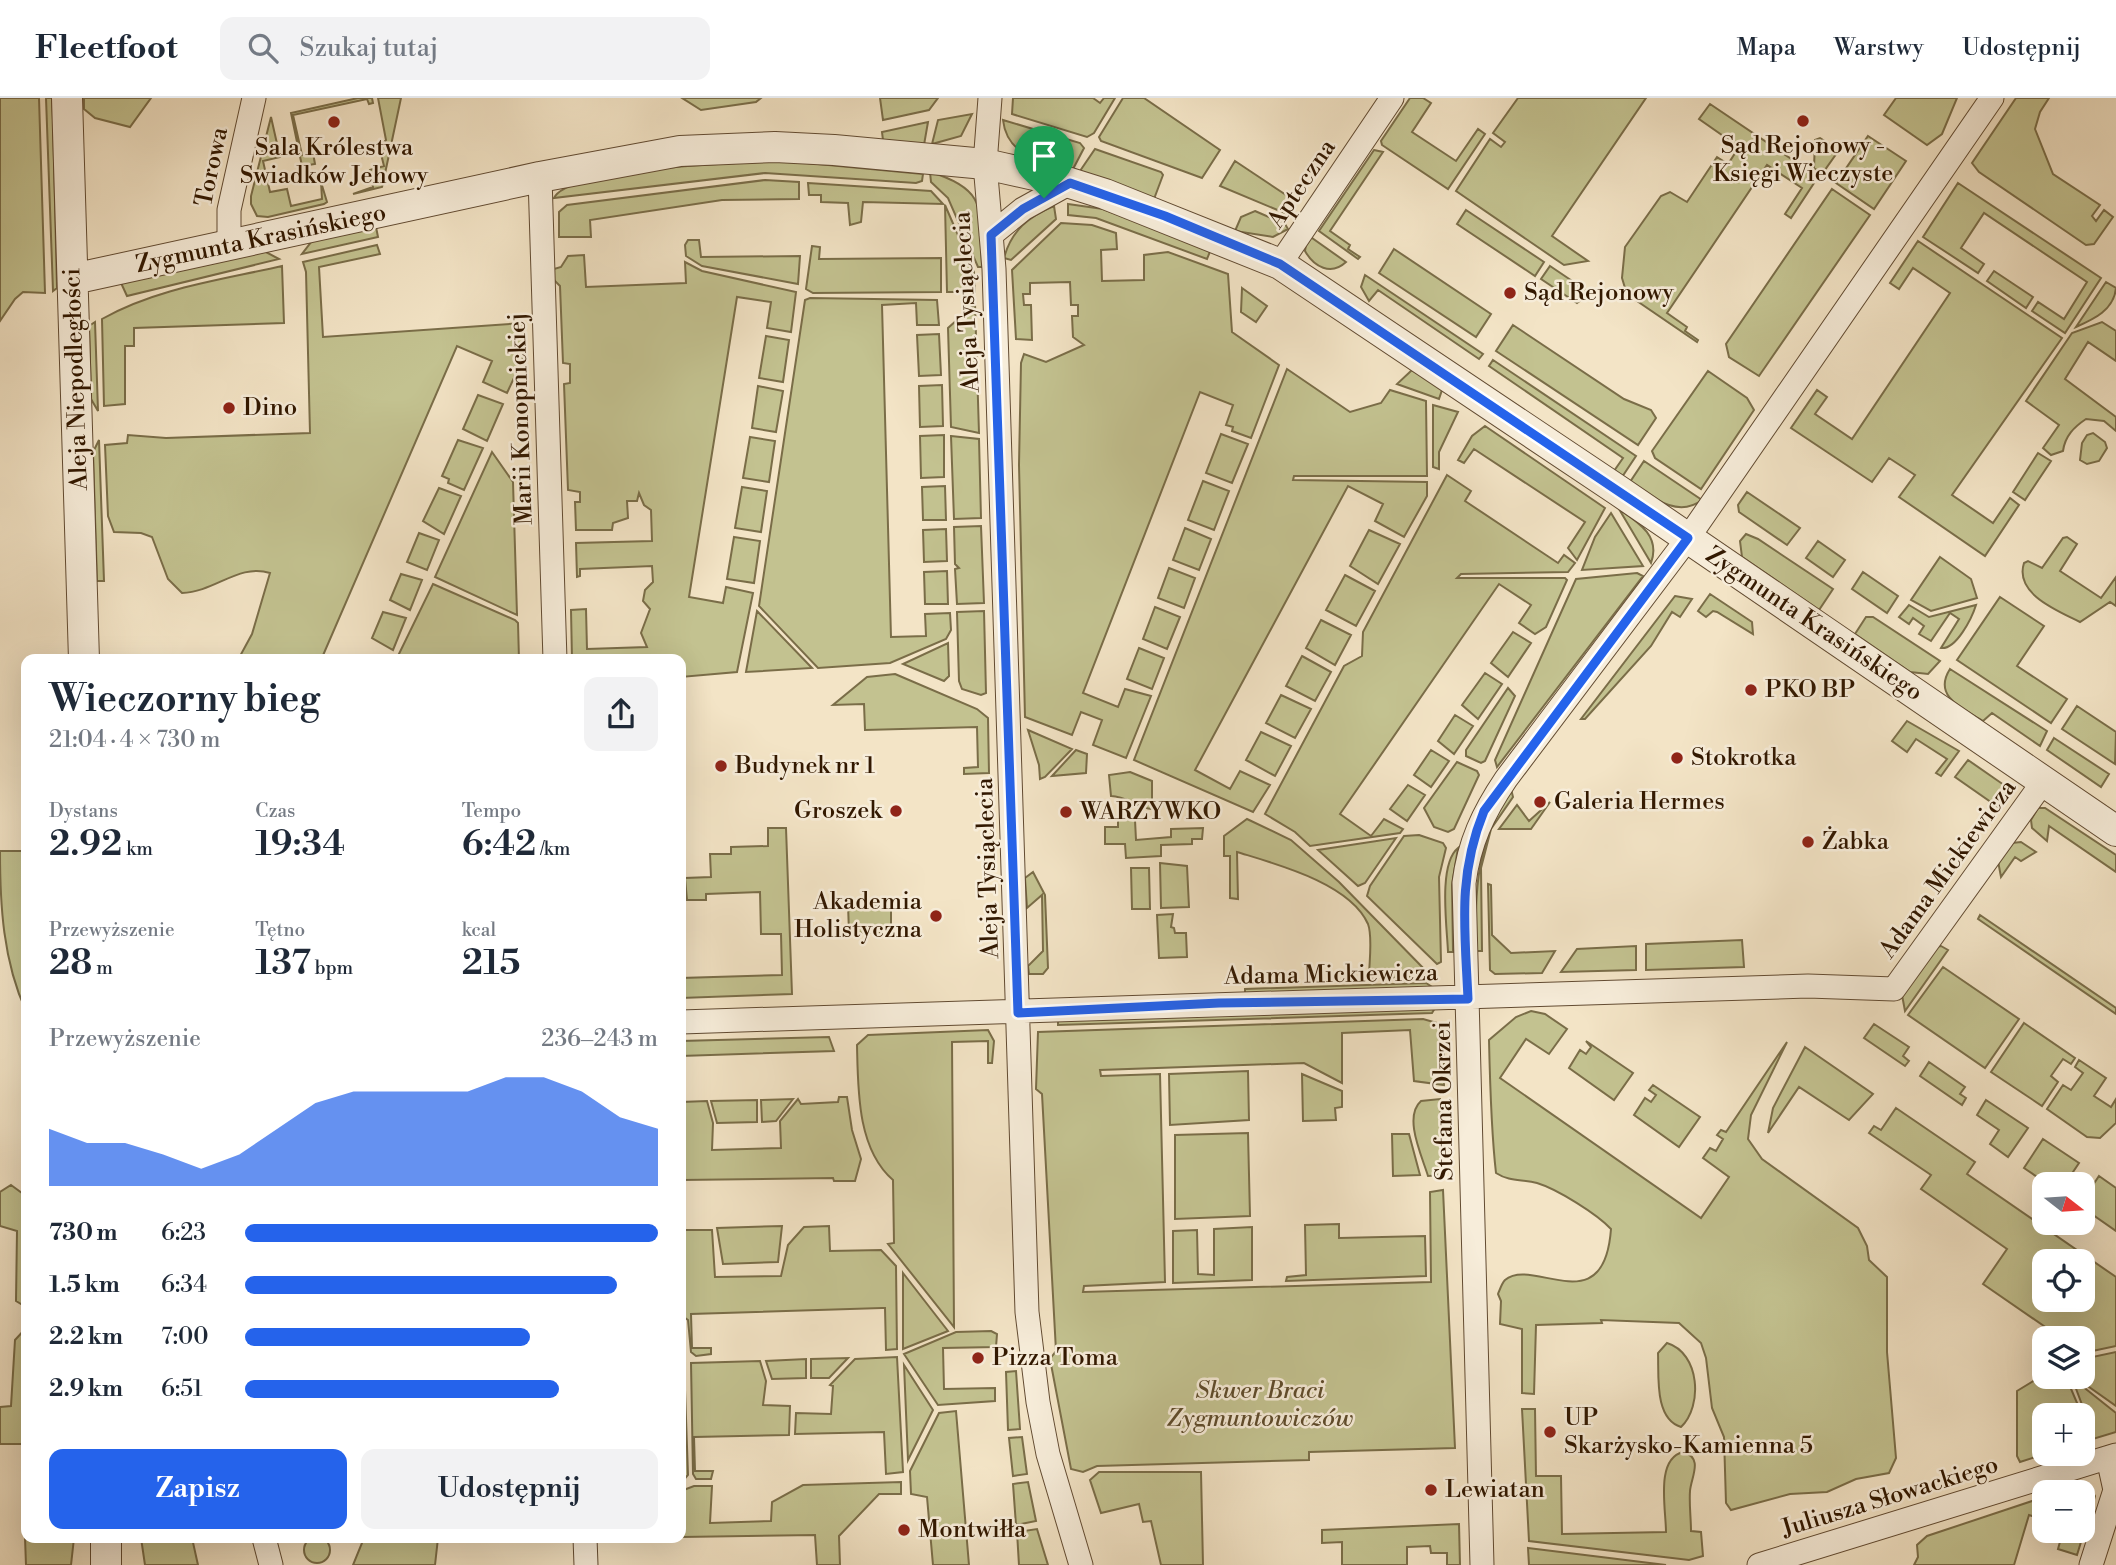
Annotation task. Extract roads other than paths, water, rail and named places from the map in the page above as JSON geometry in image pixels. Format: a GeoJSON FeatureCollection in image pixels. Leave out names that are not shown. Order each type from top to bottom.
{"type":"FeatureCollection","features":[{"type":"Feature","properties":{"kind":"street","name":"Aleja Niepodległości"},"geometry":{"type":"LineString","coordinates":[[67,98],[84,654]]}},
{"type":"Feature","properties":{"kind":"street","name":"Torowa"},"geometry":{"type":"LineString","coordinates":[[229,247],[229,210],[254,98]]}},
{"type":"Feature","properties":{"kind":"street","name":"Aleja Tysiąclecia"},"geometry":{"type":"LineString","coordinates":[[990,98],[985,164],[991,235],[1027,1312],[1038,1402],[1048,1454],[1081,1565]]}},
{"type":"Feature","properties":{"kind":"street","name":"Apteczna"},"geometry":{"type":"LineString","coordinates":[[1280,264],[1392,98]]}},
{"type":"Feature","properties":{"kind":"street","name":"Stefana Okrzei"},"geometry":{"type":"LineString","coordinates":[[1482,1565],[1464,883],[1467,858],[1484,811],[1688,538],[1992,98]]}},
{"type":"Feature","properties":{"kind":"street","name":"Zygmunta Krasińskiego"},"geometry":{"type":"LineString","coordinates":[[74,279],[540,177],[680,151],[775,146],[985,164],[1070,183],[1212,235],[1280,264],[1688,538],[2116,831]]}},
{"type":"Feature","properties":{"kind":"street","name":"Marii Konopnickiej"},"geometry":{"type":"LineString","coordinates":[[540,177],[555,654]]}},
{"type":"Feature","properties":{"kind":"street"},"geometry":{"type":"LineString","coordinates":[[991,235],[1023,209],[1070,183]]}},
{"type":"Feature","properties":{"kind":"street","name":"Adama Mickiewicza"},"geometry":{"type":"LineString","coordinates":[[686,1022],[1018,1013],[1219,1003],[1468,999],[1808,986],[1894,989],[2043,782]]}},
{"type":"Feature","properties":{"kind":"street"},"geometry":{"type":"LineString","coordinates":[[2091,1565],[2115,1490],[2112,1456]]}},
{"type":"Feature","properties":{"kind":"street","name":"Juliusza Słowackiego"},"geometry":{"type":"LineString","coordinates":[[1759,1565],[2112,1456]]}},
{"type":"Feature","properties":{"kind":"street"},"geometry":{"type":"LineString","coordinates":[[106,1543],[106,1565]]}},
{"type":"Feature","properties":{"kind":"street"},"geometry":{"type":"LineString","coordinates":[[265,1543],[271,1565]]}},
{"type":"Feature","properties":{"kind":"street"},"geometry":{"type":"LineString","coordinates":[[585,1543],[586,1565]]}},
{"type":"Feature","properties":{"kind":"place","name":"Sąd Rejonowy - Księgi Wieczyste"},"geometry":{"type":"Point","coordinates":[1803,121]}},
{"type":"Feature","properties":{"kind":"place","name":"Sala Królestwa Swiadków Jehowy"},"geometry":{"type":"Point","coordinates":[334,122]}},
{"type":"Feature","properties":{"kind":"place","name":"Sąd Rejonowy"},"geometry":{"type":"Point","coordinates":[1510,293]}},
{"type":"Feature","properties":{"kind":"place","name":"Dino"},"geometry":{"type":"Point","coordinates":[229,408]}},
{"type":"Feature","properties":{"kind":"place","name":"PKO BP"},"geometry":{"type":"Point","coordinates":[1751,690]}},
{"type":"Feature","properties":{"kind":"place","name":"Stokrotka"},"geometry":{"type":"Point","coordinates":[1677,758]}},
{"type":"Feature","properties":{"kind":"place","name":"Budynek nr 1"},"geometry":{"type":"Point","coordinates":[721,766]}},
{"type":"Feature","properties":{"kind":"place","name":"Galeria Hermes"},"geometry":{"type":"Point","coordinates":[1540,802]}},
{"type":"Feature","properties":{"kind":"place","name":"Groszek"},"geometry":{"type":"Point","coordinates":[896,811]}},
{"type":"Feature","properties":{"kind":"place","name":"WARZYWKO"},"geometry":{"type":"Point","coordinates":[1066,812]}},
{"type":"Feature","properties":{"kind":"place","name":"Żabka"},"geometry":{"type":"Point","coordinates":[1808,842]}},
{"type":"Feature","properties":{"kind":"place","name":"Akademia Holistyczna"},"geometry":{"type":"Point","coordinates":[936,916]}},
{"type":"Feature","properties":{"kind":"place","name":"Pizza Toma"},"geometry":{"type":"Point","coordinates":[978,1358]}},
{"type":"Feature","properties":{"kind":"place","name":"UP Skarżysko-Kamienna 5"},"geometry":{"type":"Point","coordinates":[1550,1432]}},
{"type":"Feature","properties":{"kind":"place","name":"Lewiatan"},"geometry":{"type":"Point","coordinates":[1431,1490]}},
{"type":"Feature","properties":{"kind":"place","name":"Montwiłła"},"geometry":{"type":"Point","coordinates":[904,1530]}},
{"type":"Feature","properties":{"kind":"park label","name":"Skwer Braci Zygmuntowiczów"},"geometry":{"type":"Point","coordinates":[1260,1405]}}]}
